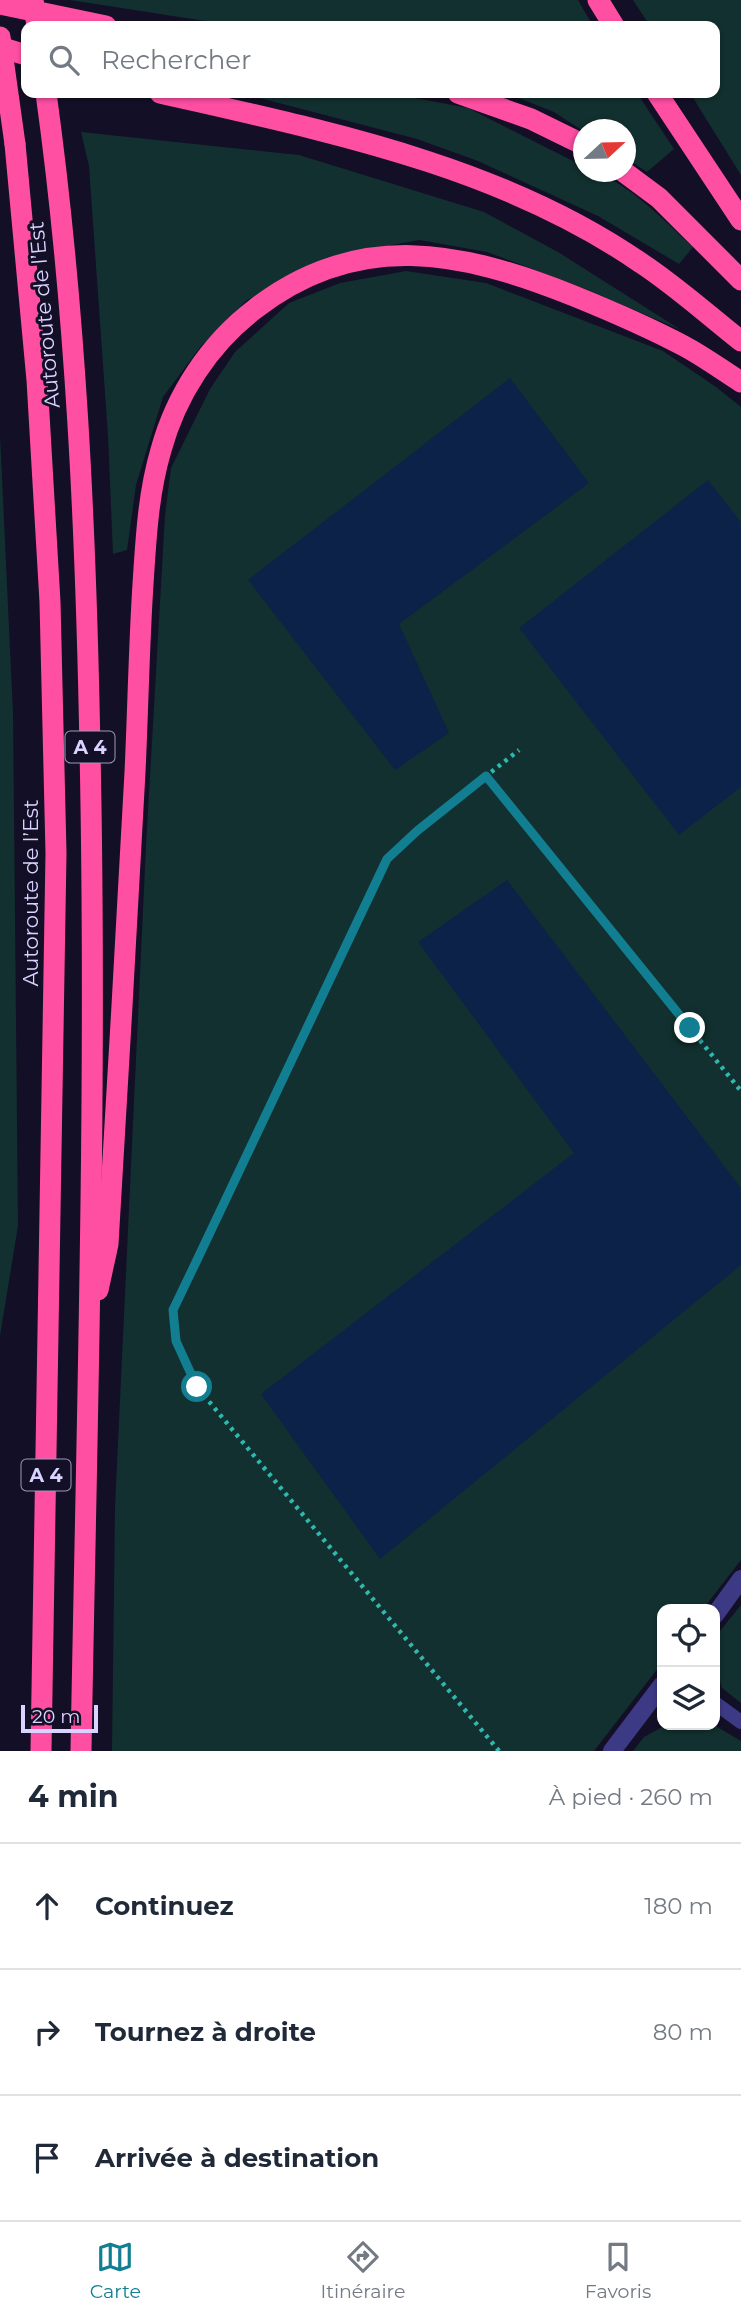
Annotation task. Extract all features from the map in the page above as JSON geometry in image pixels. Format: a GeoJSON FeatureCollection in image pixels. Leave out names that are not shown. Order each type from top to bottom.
{"type":"FeatureCollection","features":[{"type":"Feature","properties":{"kind":"highway"},"geometry":{"type":"LineString","coordinates":[[33,0],[36,21]]}},
{"type":"Feature","properties":{"kind":"highway"},"geometry":{"type":"LineString","coordinates":[[598,0],[611,21]]}},
{"type":"Feature","properties":{"kind":"highway"},"geometry":{"type":"LineString","coordinates":[[0,4],[82,21]]}},
{"type":"Feature","properties":{"kind":"highway","name":"Autoroute de l’Est"},"geometry":{"type":"LineString","coordinates":[[0,37],[15,144],[37,380],[50,588],[55,839],[52,1199],[41,1751]]}},
{"type":"Feature","properties":{"kind":"highway"},"geometry":{"type":"LineString","coordinates":[[0,47],[21,53]]}},
{"type":"Feature","properties":{"kind":"highway","name":"Autoroute de l’Est"},"geometry":{"type":"LineString","coordinates":[[47,98],[55,155],[75,385],[88,603],[92,1104],[81,1751]]}},
{"type":"Feature","properties":{"kind":"highway"},"geometry":{"type":"LineString","coordinates":[[182,98],[296,124],[429,160],[515,194],[579,225],[641,262],[741,341]]}},
{"type":"Feature","properties":{"kind":"highway"},"geometry":{"type":"LineString","coordinates":[[473,98],[531,118],[573,140]]}},
{"type":"Feature","properties":{"kind":"highway"},"geometry":{"type":"LineString","coordinates":[[660,98],[741,220]]}},
{"type":"Feature","properties":{"kind":"highway"},"geometry":{"type":"LineString","coordinates":[[636,181],[659,198],[741,281]]}},
{"type":"Feature","properties":{"kind":"highway"},"geometry":{"type":"LineString","coordinates":[[88,1340],[108,1244],[141,613],[150,494],[161,448],[178,401],[203,362],[234,325],[269,298],[303,279],[346,263],[389,255],[435,256],[484,264],[598,306],[684,346],[741,382]]}},
{"type":"Feature","properties":{"kind":"street"},"geometry":{"type":"LineString","coordinates":[[720,1608],[741,1579]]}},
{"type":"Feature","properties":{"kind":"street"},"geometry":{"type":"LineString","coordinates":[[612,1751],[657,1692]]}},
{"type":"Feature","properties":{"kind":"lane"},"geometry":{"type":"LineString","coordinates":[[720,1707],[741,1722]]}},
{"type":"Feature","properties":{"kind":"path"},"geometry":{"type":"LineString","coordinates":[[499,1751],[197,1387],[176,1341],[173,1310],[387,859],[417,831],[519,750]]}},
{"type":"Feature","properties":{"kind":"path"},"geometry":{"type":"LineString","coordinates":[[486,776],[741,1091]]}},
{"type":"Feature","properties":{"kind":"green space"},"geometry":{"type":"Polygon","coordinates":[[[70,0],[578,0],[590,21],[205,21],[70,0]]]}},
{"type":"Feature","properties":{"kind":"green space"},"geometry":{"type":"Polygon","coordinates":[[[633,0],[741,0],[741,175],[693,98],[720,98],[720,21],[647,21],[633,0]]]}},
{"type":"Feature","properties":{"kind":"green space"},"geometry":{"type":"Polygon","coordinates":[[[260,98],[415,98],[468,108],[573,161],[573,182],[616,182],[657,213],[693,247],[679,264],[598,216],[478,161],[417,139],[260,98]]]}},
{"type":"Feature","properties":{"kind":"green space"},"geometry":{"type":"Polygon","coordinates":[[[519,98],[640,98],[674,149],[647,172],[636,165],[636,119],[573,119],[573,124],[554,112],[519,98]]]}},
{"type":"Feature","properties":{"kind":"green space"},"geometry":{"type":"Polygon","coordinates":[[[81,132],[299,155],[484,212],[558,252],[681,330],[586,289],[487,252],[419,240],[328,257],[247,300],[201,346],[163,397],[136,485],[127,550],[113,554],[108,436],[89,166],[81,132]]]}},
{"type":"Feature","properties":{"kind":"green space"},"geometry":{"type":"Polygon","coordinates":[[[406,271],[486,283],[663,351],[741,407],[741,1560],[707,1604],[657,1604],[657,1669],[594,1751],[112,1751],[115,1507],[146,846],[165,515],[171,468],[210,389],[235,352],[289,303],[340,283],[406,271]]]}},
{"type":"Feature","properties":{"kind":"green space"},"geometry":{"type":"Polygon","coordinates":[[[0,435],[13,713],[18,1226],[0,1336],[0,435]]]}},
{"type":"Feature","properties":{"kind":"green space"},"geometry":{"type":"Polygon","coordinates":[[[741,1605],[741,1703],[722,1688],[720,1631],[741,1605]]]}},
{"type":"Feature","properties":{"kind":"green space"},"geometry":{"type":"Polygon","coordinates":[[[720,1729],[741,1741],[741,1751],[633,1751],[644,1737],[657,1730],[720,1729]]]}},
{"type":"Feature","properties":{"kind":"water"},"geometry":{"type":"Polygon","coordinates":[[[510,378],[589,483],[399,624],[449,733],[395,770],[248,580],[510,378]]]}},
{"type":"Feature","properties":{"kind":"water"},"geometry":{"type":"Polygon","coordinates":[[[708,480],[741,522],[741,787],[679,835],[519,628],[708,480]]]}},
{"type":"Feature","properties":{"kind":"water"},"geometry":{"type":"Polygon","coordinates":[[[507,880],[741,1188],[741,1265],[380,1559],[261,1394],[574,1153],[418,942],[507,880]]]}},
{"type":"Feature","properties":{"kind":"route"},"geometry":{"type":"LineString","coordinates":[[197,1387],[176,1341],[173,1310],[387,859],[417,831],[486,776],[690,1028]]}}]}
